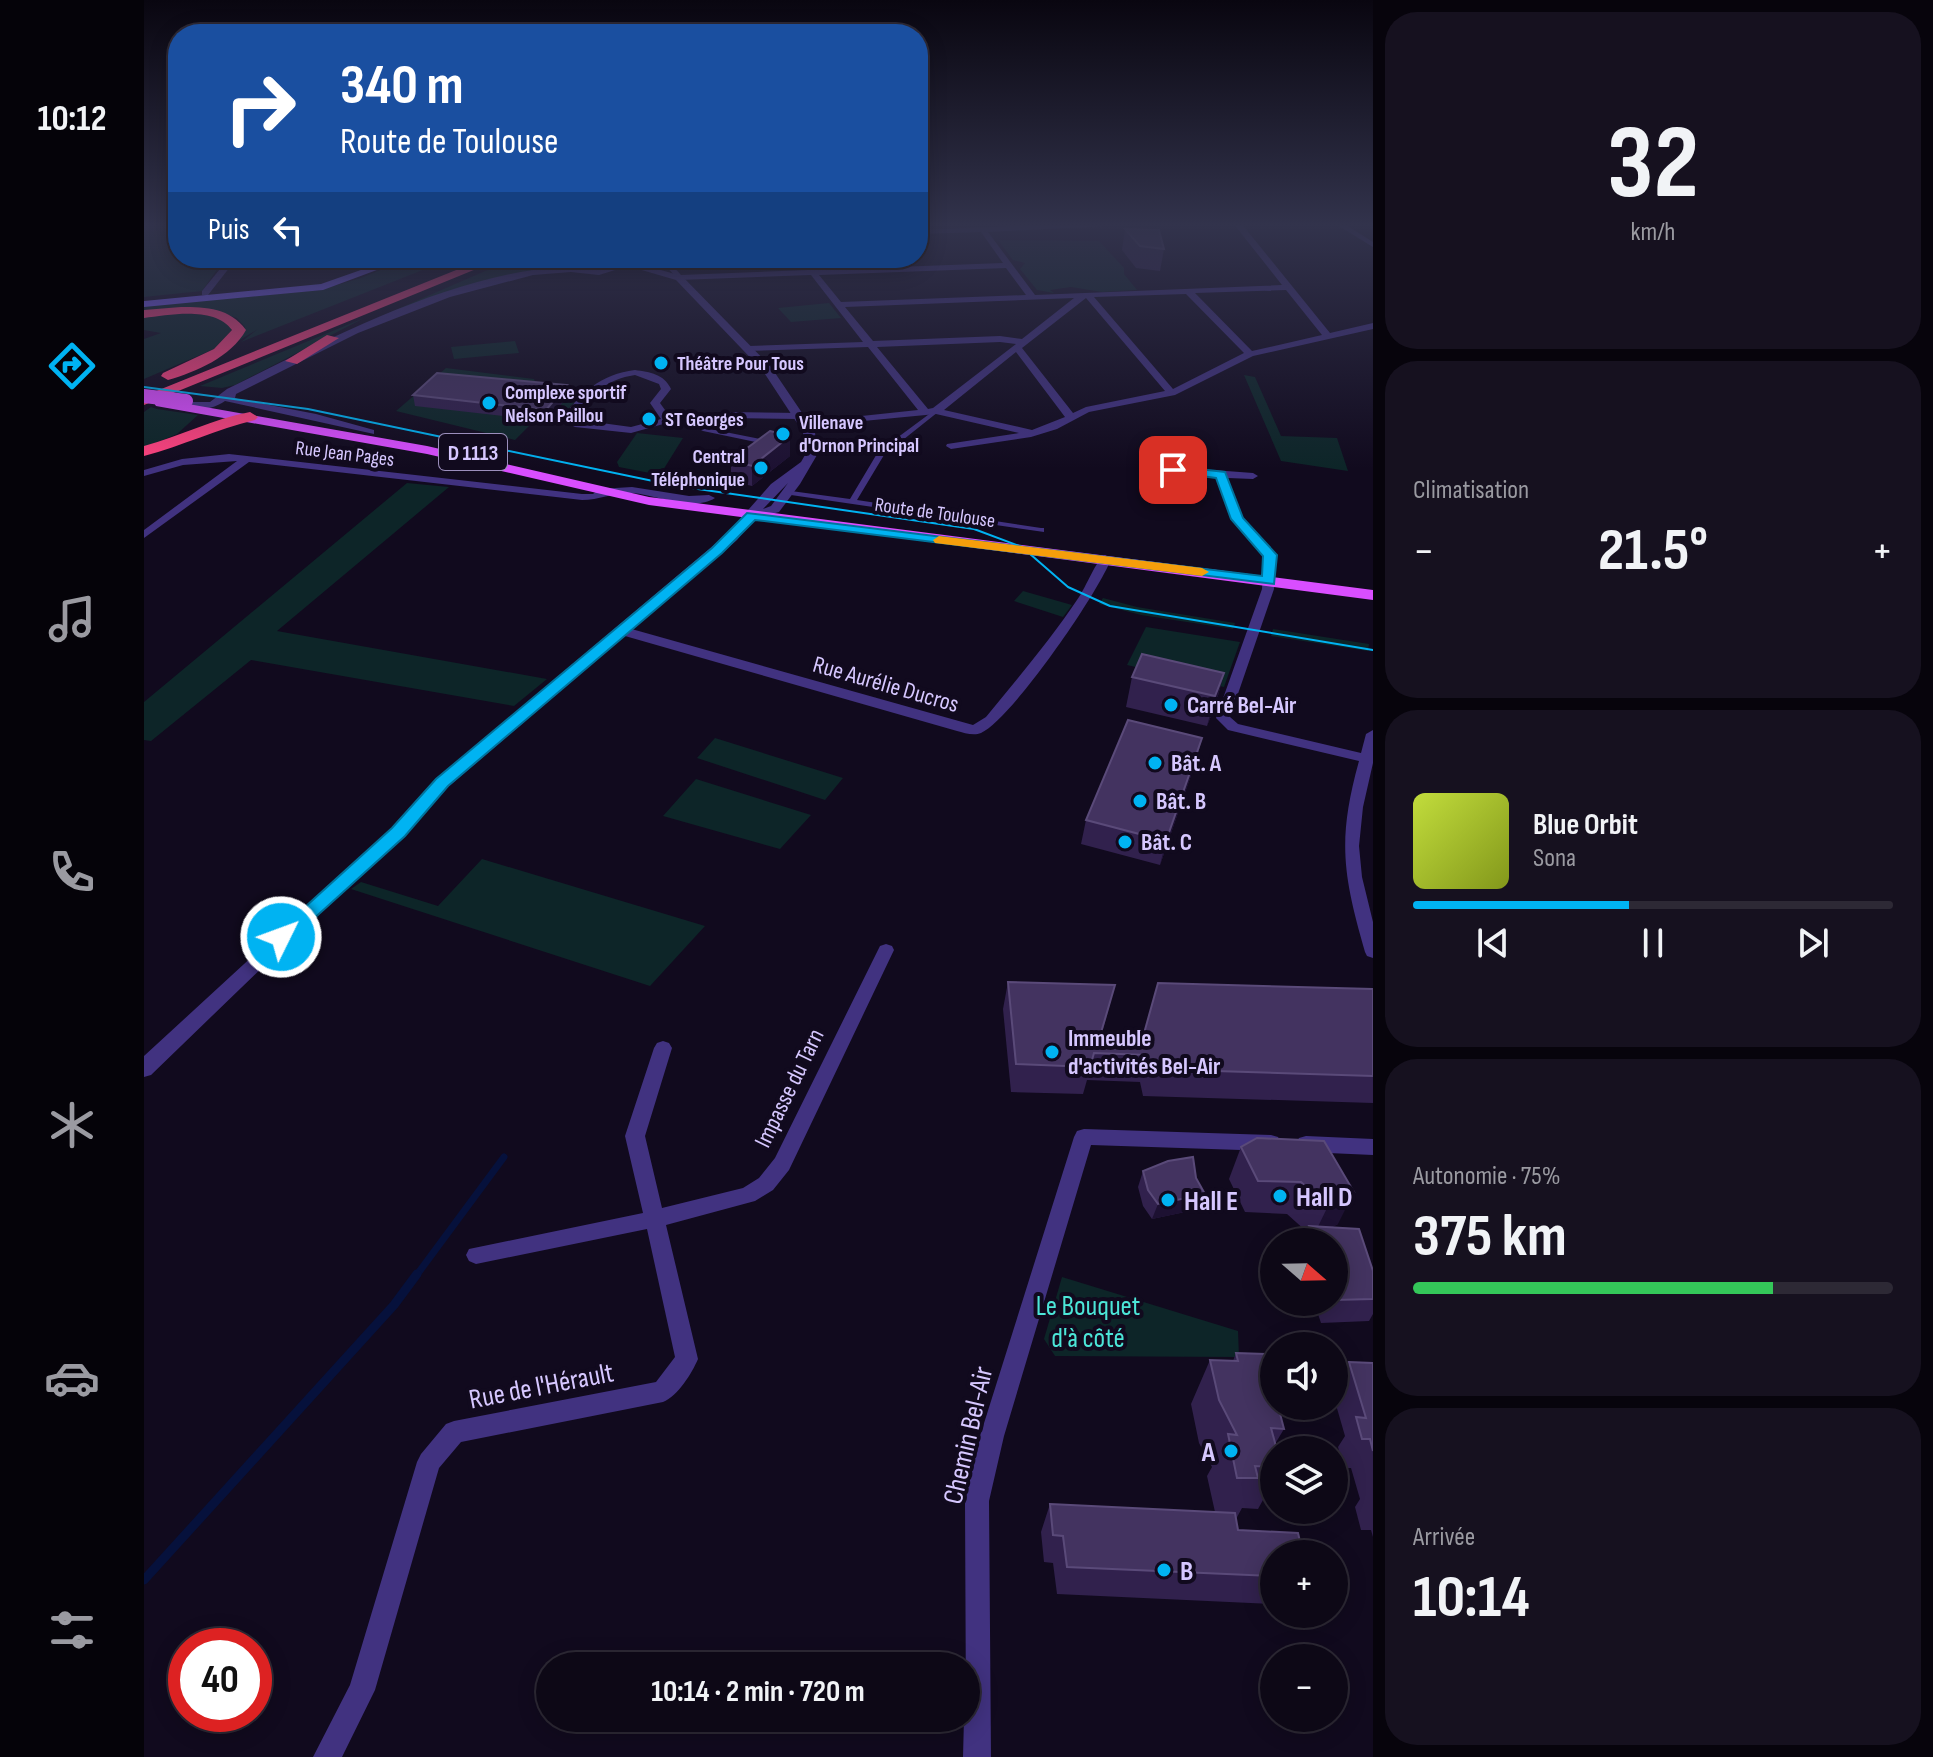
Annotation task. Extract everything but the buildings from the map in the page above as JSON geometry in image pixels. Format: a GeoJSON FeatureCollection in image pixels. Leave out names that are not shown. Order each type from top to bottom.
{"type":"FeatureCollection","features":[{"type":"Feature","properties":{"kind":"highway"},"geometry":{"type":"LineString","coordinates":[[145,394],[358,305]]}},
{"type":"Feature","properties":{"kind":"highway"},"geometry":{"type":"LineString","coordinates":[[145,394],[377,305]]}},
{"type":"Feature","properties":{"kind":"highway"},"geometry":{"type":"LineString","coordinates":[[292,361],[395,305]]}},
{"type":"Feature","properties":{"kind":"highway"},"geometry":{"type":"LineString","coordinates":[[144,314],[177,310],[212,313],[232,320],[239,330],[232,342],[219,351],[145,394]]}},
{"type":"Feature","properties":{"kind":"highway"},"geometry":{"type":"LineString","coordinates":[[144,451],[191,430],[211,408]]}},
{"type":"Feature","properties":{"kind":"highway"},"geometry":{"type":"LineString","coordinates":[[144,451],[177,442],[227,421],[250,417]]}},
{"type":"Feature","properties":{"kind":"main road","name":"D 1113"},"geometry":{"type":"LineString","coordinates":[[145,394],[181,403],[370,432],[601,486],[709,498],[755,511]]}},
{"type":"Feature","properties":{"kind":"main road","name":"D 1113"},"geometry":{"type":"LineString","coordinates":[[211,408],[601,486],[755,511]]}},
{"type":"Feature","properties":{"kind":"main road","name":"Route de Toulouse"},"geometry":{"type":"LineString","coordinates":[[755,511],[775,509],[1105,559]]}},
{"type":"Feature","properties":{"kind":"main road","name":"Route de Toulouse"},"geometry":{"type":"LineString","coordinates":[[755,511],[1373,595]]}},
{"type":"Feature","properties":{"kind":"street"},"geometry":{"type":"LineString","coordinates":[[211,408],[231,391],[381,319],[420,305]]}},
{"type":"Feature","properties":{"kind":"street"},"geometry":{"type":"LineString","coordinates":[[705,305],[749,349],[802,420],[812,448],[806,464],[775,509]]}},
{"type":"Feature","properties":{"kind":"street"},"geometry":{"type":"LineString","coordinates":[[838,305],[921,408]]}},
{"type":"Feature","properties":{"kind":"street"},"geometry":{"type":"LineString","coordinates":[[852,502],[881,454],[1072,305]]}},
{"type":"Feature","properties":{"kind":"street"},"geometry":{"type":"LineString","coordinates":[[1094,305],[1172,393]]}},
{"type":"Feature","properties":{"kind":"street"},"geometry":{"type":"LineString","coordinates":[[1202,305],[1250,354]]}},
{"type":"Feature","properties":{"kind":"street"},"geometry":{"type":"LineString","coordinates":[[1303,305],[1327,335]]}},
{"type":"Feature","properties":{"kind":"street"},"geometry":{"type":"LineString","coordinates":[[951,446],[1005,440],[1053,427],[1070,416],[1172,393],[1250,354],[1373,326]]}},
{"type":"Feature","properties":{"kind":"street"},"geometry":{"type":"LineString","coordinates":[[749,349],[1000,339],[1020,344],[1070,416]]}},
{"type":"Feature","properties":{"kind":"street"},"geometry":{"type":"LineString","coordinates":[[667,420],[655,403],[666,389],[661,380],[632,374],[609,376],[594,386],[566,420],[635,430],[667,420],[701,421],[728,415],[802,420],[940,408],[1031,432]]}},
{"type":"Feature","properties":{"kind":"street"},"geometry":{"type":"LineString","coordinates":[[231,391],[229,399],[235,402],[316,417],[370,432]]}},
{"type":"Feature","properties":{"kind":"street"},"geometry":{"type":"LineString","coordinates":[[705,430],[779,445]]}},
{"type":"Feature","properties":{"kind":"street","name":"Rue Jean Pages"},"geometry":{"type":"LineString","coordinates":[[144,473],[210,458],[247,459],[591,498],[601,486]]}},
{"type":"Feature","properties":{"kind":"street"},"geometry":{"type":"LineString","coordinates":[[144,535],[247,459]]}},
{"type":"Feature","properties":{"kind":"street"},"geometry":{"type":"LineString","coordinates":[[144,1069],[398,832],[442,783],[732,537],[784,479],[806,464]]}},
{"type":"Feature","properties":{"kind":"street"},"geometry":{"type":"LineString","coordinates":[[1173,470],[1253,476]]}},
{"type":"Feature","properties":{"kind":"street"},"geometry":{"type":"LineString","coordinates":[[1221,475],[1237,519],[1270,555],[1269,581],[1223,718],[1225,723],[1367,759]]}},
{"type":"Feature","properties":{"kind":"street"},"geometry":{"type":"LineString","coordinates":[[791,493],[1041,530]]}},
{"type":"Feature","properties":{"kind":"street","name":"Rue Aurélie Ducros"},"geometry":{"type":"LineString","coordinates":[[623,631],[976,730],[991,720],[1085,596],[1104,568],[1105,559]]}},
{"type":"Feature","properties":{"kind":"street"},"geometry":{"type":"LineString","coordinates":[[1373,734],[1352,827],[1352,857],[1359,900],[1373,952]]}},
{"type":"Feature","properties":{"kind":"street","name":"Impasse du Tarn"},"geometry":{"type":"LineString","coordinates":[[476,1255],[655,1219],[748,1195],[766,1184],[782,1164],[886,950]]}},
{"type":"Feature","properties":{"kind":"street","name":"Rue de l'Hérault"},"geometry":{"type":"LineString","coordinates":[[327,1757],[362,1690],[429,1462],[454,1432],[663,1391],[687,1359],[635,1136],[663,1048]]}},
{"type":"Feature","properties":{"kind":"street","name":"Chemin Bel-Air"},"geometry":{"type":"LineString","coordinates":[[977,1757],[977,1501],[992,1436],[1084,1137],[1373,1147]]}},
{"type":"Feature","properties":{"kind":"green space"},"geometry":{"type":"Polygon","coordinates":[[[334,305],[241,342],[258,329],[238,341],[245,327],[237,318],[216,311],[144,312],[144,306],[334,305]]]}},
{"type":"Feature","properties":{"kind":"green space"},"geometry":{"type":"Polygon","coordinates":[[[831,305],[841,318],[791,322],[778,308],[831,305]]]}},
{"type":"Feature","properties":{"kind":"green space"},"geometry":{"type":"Polygon","coordinates":[[[178,313],[219,318],[231,327],[231,331],[214,349],[144,379],[144,339],[161,333],[144,330],[144,316],[178,313]]]}},
{"type":"Feature","properties":{"kind":"green space"},"geometry":{"type":"Polygon","coordinates":[[[364,318],[235,385],[222,388],[200,386],[364,318]]]}},
{"type":"Feature","properties":{"kind":"green space"},"geometry":{"type":"Polygon","coordinates":[[[515,341],[519,353],[454,359],[451,347],[515,341]]]}},
{"type":"Feature","properties":{"kind":"green space","name":"Complexe sportif Nelson Paillou"},"geometry":{"type":"Polygon","coordinates":[[[446,368],[534,379],[540,392],[580,396],[555,424],[533,422],[515,440],[396,411],[446,368]]]}},
{"type":"Feature","properties":{"kind":"green space"},"geometry":{"type":"Polygon","coordinates":[[[1244,375],[1255,377],[1281,436],[1337,438],[1348,471],[1281,461],[1244,375]]]}},
{"type":"Feature","properties":{"kind":"green space"},"geometry":{"type":"Polygon","coordinates":[[[151,407],[198,415],[177,434],[144,448],[144,412],[151,407]]]}},
{"type":"Feature","properties":{"kind":"green space"},"geometry":{"type":"Polygon","coordinates":[[[637,433],[683,438],[660,475],[619,467],[617,462],[637,433]]]}},
{"type":"Feature","properties":{"kind":"green space"},"geometry":{"type":"Polygon","coordinates":[[[407,483],[449,487],[277,631],[547,679],[514,706],[251,660],[151,741],[144,740],[144,702],[407,483]]]}},
{"type":"Feature","properties":{"kind":"green space"},"geometry":{"type":"Polygon","coordinates":[[[1023,591],[1072,605],[1063,617],[1014,601],[1023,591]]]}},
{"type":"Feature","properties":{"kind":"green space"},"geometry":{"type":"Polygon","coordinates":[[[1103,598],[1137,607],[1235,623],[1233,629],[1141,615],[1099,604],[1103,598]]]}},
{"type":"Feature","properties":{"kind":"green space"},"geometry":{"type":"Polygon","coordinates":[[[1146,627],[1240,642],[1224,687],[1127,665],[1146,627]]]}},
{"type":"Feature","properties":{"kind":"green space"},"geometry":{"type":"Polygon","coordinates":[[[1273,629],[1369,644],[1368,651],[1271,636],[1273,629]]]}},
{"type":"Feature","properties":{"kind":"green space"},"geometry":{"type":"Polygon","coordinates":[[[715,738],[843,778],[825,800],[697,758],[715,738]]]}},
{"type":"Feature","properties":{"kind":"green space"},"geometry":{"type":"Polygon","coordinates":[[[696,779],[811,815],[780,849],[663,816],[696,779]]]}},
{"type":"Feature","properties":{"kind":"green space"},"geometry":{"type":"Polygon","coordinates":[[[482,859],[705,926],[650,986],[351,889],[361,882],[438,906],[482,859]]]}},
{"type":"Feature","properties":{"kind":"green space","name":"Le Bouquet d'à côté"},"geometry":{"type":"Polygon","coordinates":[[[1062,1277],[1238,1331],[1239,1357],[1055,1356],[1044,1339],[1062,1277]]]}},
{"type":"Feature","properties":{"kind":"waterway"},"geometry":{"type":"LineString","coordinates":[[416,1276],[504,1157]]}},
{"type":"Feature","properties":{"kind":"waterway"},"geometry":{"type":"LineString","coordinates":[[144,1580],[394,1305],[417,1274]]}},
{"type":"Feature","properties":{"kind":"tram line"},"geometry":{"type":"LineString","coordinates":[[144,387],[308,409],[677,486],[974,529],[1022,547],[1068,587],[1110,606],[1373,650]]}},
{"type":"Feature","properties":{"kind":"slow traffic"},"geometry":{"type":"LineString","coordinates":[[939,540],[1202,572]]}},
{"type":"Feature","properties":{"kind":"place","name":"Théâtre Pour Tous"},"geometry":{"type":"Point","coordinates":[661,363]}},
{"type":"Feature","properties":{"kind":"place","name":"Complexe sportif Nelson Paillou"},"geometry":{"type":"Point","coordinates":[489,403]}},
{"type":"Feature","properties":{"kind":"place","name":"ST Georges"},"geometry":{"type":"Point","coordinates":[649,419]}},
{"type":"Feature","properties":{"kind":"place","name":"Villenave d'Ornon Principal"},"geometry":{"type":"Point","coordinates":[783,434]}},
{"type":"Feature","properties":{"kind":"place","name":"Central Téléphonique"},"geometry":{"type":"Point","coordinates":[761,468]}},
{"type":"Feature","properties":{"kind":"place","name":"Carré Bel-Air"},"geometry":{"type":"Point","coordinates":[1171,705]}},
{"type":"Feature","properties":{"kind":"place","name":"Bât. A"},"geometry":{"type":"Point","coordinates":[1155,763]}},
{"type":"Feature","properties":{"kind":"place","name":"Bât. B"},"geometry":{"type":"Point","coordinates":[1140,801]}},
{"type":"Feature","properties":{"kind":"place","name":"Bât. C"},"geometry":{"type":"Point","coordinates":[1125,842]}},
{"type":"Feature","properties":{"kind":"place","name":"Immeuble d'activités Bel-Air"},"geometry":{"type":"Point","coordinates":[1052,1052]}},
{"type":"Feature","properties":{"kind":"place","name":"Hall D"},"geometry":{"type":"Point","coordinates":[1280,1196]}},
{"type":"Feature","properties":{"kind":"place","name":"Hall E"},"geometry":{"type":"Point","coordinates":[1168,1200]}},
{"type":"Feature","properties":{"kind":"place","name":"A"},"geometry":{"type":"Point","coordinates":[1231,1451]}},
{"type":"Feature","properties":{"kind":"place","name":"B"},"geometry":{"type":"Point","coordinates":[1164,1570]}},
{"type":"Feature","properties":{"kind":"route"},"geometry":{"type":"LineString","coordinates":[[281,937],[398,832],[442,783],[717,551],[752,516],[1269,581],[1270,555],[1237,519],[1221,475],[1173,470]]}}]}
